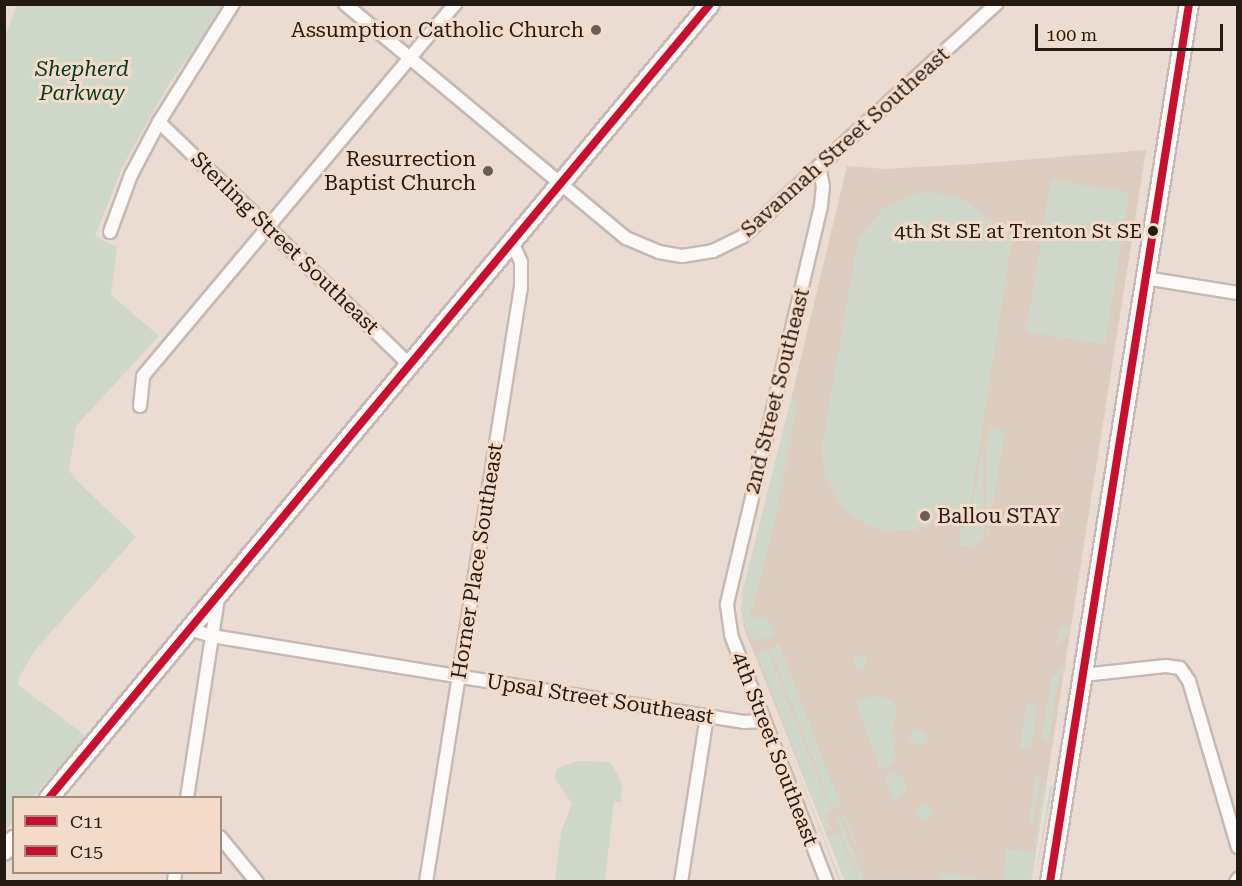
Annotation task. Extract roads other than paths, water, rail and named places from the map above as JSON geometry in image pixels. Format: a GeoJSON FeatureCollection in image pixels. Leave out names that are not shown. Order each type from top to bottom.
{"type":"FeatureCollection","features":[{"type":"Feature","properties":{"kind":"main road"},"geometry":{"type":"LineString","coordinates":[[1050,882],[1189,4]]}},
{"type":"Feature","properties":{"kind":"main road"},"geometry":{"type":"LineString","coordinates":[[51,796],[562,183],[706,6]]}},
{"type":"Feature","properties":{"kind":"street"},"geometry":{"type":"LineString","coordinates":[[110,232],[131,175],[159,122],[233,4]]}},
{"type":"Feature","properties":{"kind":"street","name":"Savannah Street Southeast"},"geometry":{"type":"LineString","coordinates":[[345,4],[631,241],[659,252],[688,256],[713,251],[742,237],[996,4]]}},
{"type":"Feature","properties":{"kind":"street"},"geometry":{"type":"LineString","coordinates":[[140,406],[143,376],[270,228],[455,4]]}},
{"type":"Feature","properties":{"kind":"street","name":"Sterling Street Southeast"},"geometry":{"type":"LineString","coordinates":[[159,122],[410,365]]}},
{"type":"Feature","properties":{"kind":"street","name":"2nd Street Southeast"},"geometry":{"type":"LineString","coordinates":[[727,616],[728,592],[821,206],[819,166]]}},
{"type":"Feature","properties":{"kind":"street","name":"Horner Place Southeast"},"geometry":{"type":"LineString","coordinates":[[426,882],[521,287],[521,262],[512,242]]}},
{"type":"Feature","properties":{"kind":"street"},"geometry":{"type":"LineString","coordinates":[[1145,278],[1238,293]]}},
{"type":"Feature","properties":{"kind":"street"},"geometry":{"type":"LineString","coordinates":[[187,796],[218,596]]}},
{"type":"Feature","properties":{"kind":"street","name":"4th Street Southeast"},"geometry":{"type":"LineString","coordinates":[[727,616],[764,721],[827,882]]}},
{"type":"Feature","properties":{"kind":"street","name":"Upsal Street Southeast"},"geometry":{"type":"LineString","coordinates":[[189,629],[212,636],[707,716],[764,721]]}},
{"type":"Feature","properties":{"kind":"street"},"geometry":{"type":"LineString","coordinates":[[1083,675],[1166,666],[1180,668],[1189,681],[1238,847]]}},
{"type":"Feature","properties":{"kind":"street"},"geometry":{"type":"LineString","coordinates":[[681,882],[707,716]]}},
{"type":"Feature","properties":{"kind":"street"},"geometry":{"type":"LineString","coordinates":[[222,839],[257,882]]}},
{"type":"Feature","properties":{"kind":"place","name":"Assumption Catholic Church"},"geometry":{"type":"Point","coordinates":[596,30]}},
{"type":"Feature","properties":{"kind":"place","name":"Resurrection Baptist Church"},"geometry":{"type":"Point","coordinates":[488,171]}},
{"type":"Feature","properties":{"kind":"place","name":"4th St SE at Trenton St SE"},"geometry":{"type":"Point","coordinates":[1153,231]}},
{"type":"Feature","properties":{"kind":"place","name":"Ballou STAY"},"geometry":{"type":"Point","coordinates":[925,516]}},
{"type":"Feature","properties":{"kind":"park label","name":"Shepherd Parkway"},"geometry":{"type":"Point","coordinates":[82,81]}}]}
